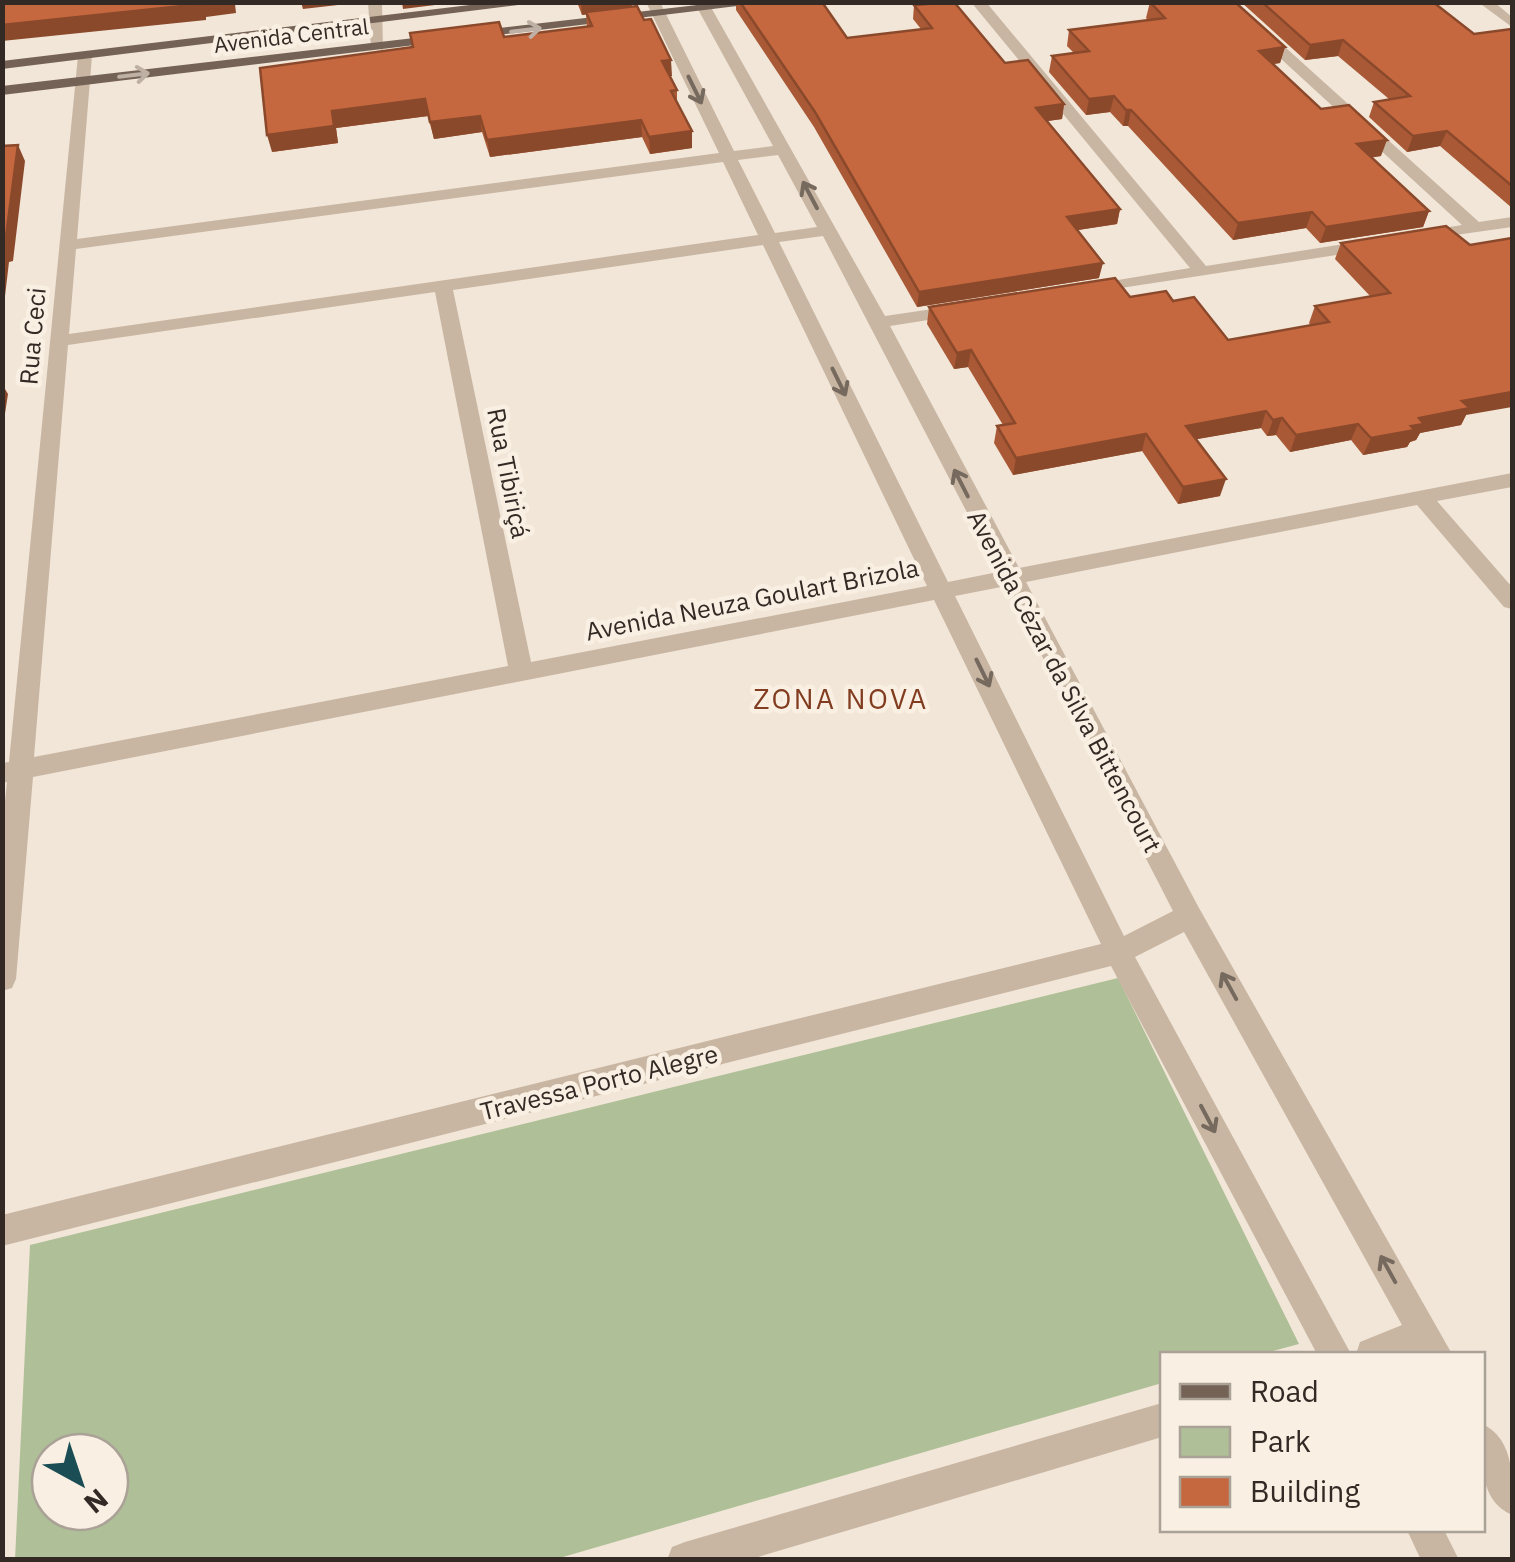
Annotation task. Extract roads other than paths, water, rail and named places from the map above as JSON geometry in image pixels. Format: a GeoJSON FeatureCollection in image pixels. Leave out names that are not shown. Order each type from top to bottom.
{"type":"FeatureCollection","features":[{"type":"Feature","properties":{"kind":"main road","name":"Avenida Central"},"geometry":{"type":"LineString","coordinates":[[2,65],[535,2]]}},
{"type":"Feature","properties":{"kind":"main road","name":"Avenida Central"},"geometry":{"type":"LineString","coordinates":[[2,92],[378,47],[656,8],[763,2]]}},
{"type":"Feature","properties":{"kind":"street"},"geometry":{"type":"LineString","coordinates":[[374,2],[378,47]]}},
{"type":"Feature","properties":{"kind":"street"},"geometry":{"type":"LineString","coordinates":[[978,2],[1202,272]]}},
{"type":"Feature","properties":{"kind":"street"},"geometry":{"type":"LineString","coordinates":[[1226,2],[1475,228]]}},
{"type":"Feature","properties":{"kind":"street"},"geometry":{"type":"LineString","coordinates":[[1485,2],[1512,22]]}},
{"type":"Feature","properties":{"kind":"street","name":"Avenida Cézar da Silva Bittencourt"},"geometry":{"type":"LineString","coordinates":[[703,6],[879,322],[1189,916],[1430,1344]]}},
{"type":"Feature","properties":{"kind":"street"},"geometry":{"type":"LineString","coordinates":[[656,8],[1118,952],[1334,1352]]}},
{"type":"Feature","properties":{"kind":"street","name":"Rua Ceci"},"geometry":{"type":"LineString","coordinates":[[2,979],[12,771],[59,341],[85,56]]}},
{"type":"Feature","properties":{"kind":"street"},"geometry":{"type":"LineString","coordinates":[[68,245],[785,149]]}},
{"type":"Feature","properties":{"kind":"street"},"geometry":{"type":"LineString","coordinates":[[1069,293],[1512,222]]}},
{"type":"Feature","properties":{"kind":"street"},"geometry":{"type":"LineString","coordinates":[[59,341],[829,230]]}},
{"type":"Feature","properties":{"kind":"street","name":"Rua Tibiriçá"},"geometry":{"type":"LineString","coordinates":[[444,286],[520,672]]}},
{"type":"Feature","properties":{"kind":"street"},"geometry":{"type":"LineString","coordinates":[[879,322],[974,308]]}},
{"type":"Feature","properties":{"kind":"street","name":"Avenida Neuza Goulart Brizola"},"geometry":{"type":"LineString","coordinates":[[12,771],[1512,480]]}},
{"type":"Feature","properties":{"kind":"street"},"geometry":{"type":"LineString","coordinates":[[1422,498],[1512,601]]}},
{"type":"Feature","properties":{"kind":"street","name":"Travessa Porto Alegre"},"geometry":{"type":"LineString","coordinates":[[2,1231],[1118,952],[1189,916]]}},
{"type":"Feature","properties":{"kind":"street"},"geometry":{"type":"LineString","coordinates":[[1384,1352],[1430,1344]]}},
{"type":"Feature","properties":{"kind":"street"},"geometry":{"type":"LineString","coordinates":[[686,1560],[1160,1421]]}},
{"type":"Feature","properties":{"kind":"street"},"geometry":{"type":"LineString","coordinates":[[1485,1447],[1512,1497]]}},
{"type":"Feature","properties":{"kind":"street"},"geometry":{"type":"LineString","coordinates":[[1426,1532],[1440,1560]]}},
{"type":"Feature","properties":{"kind":"district","name":"ZONA NOVA"},"geometry":{"type":"Point","coordinates":[841,698]}}]}
